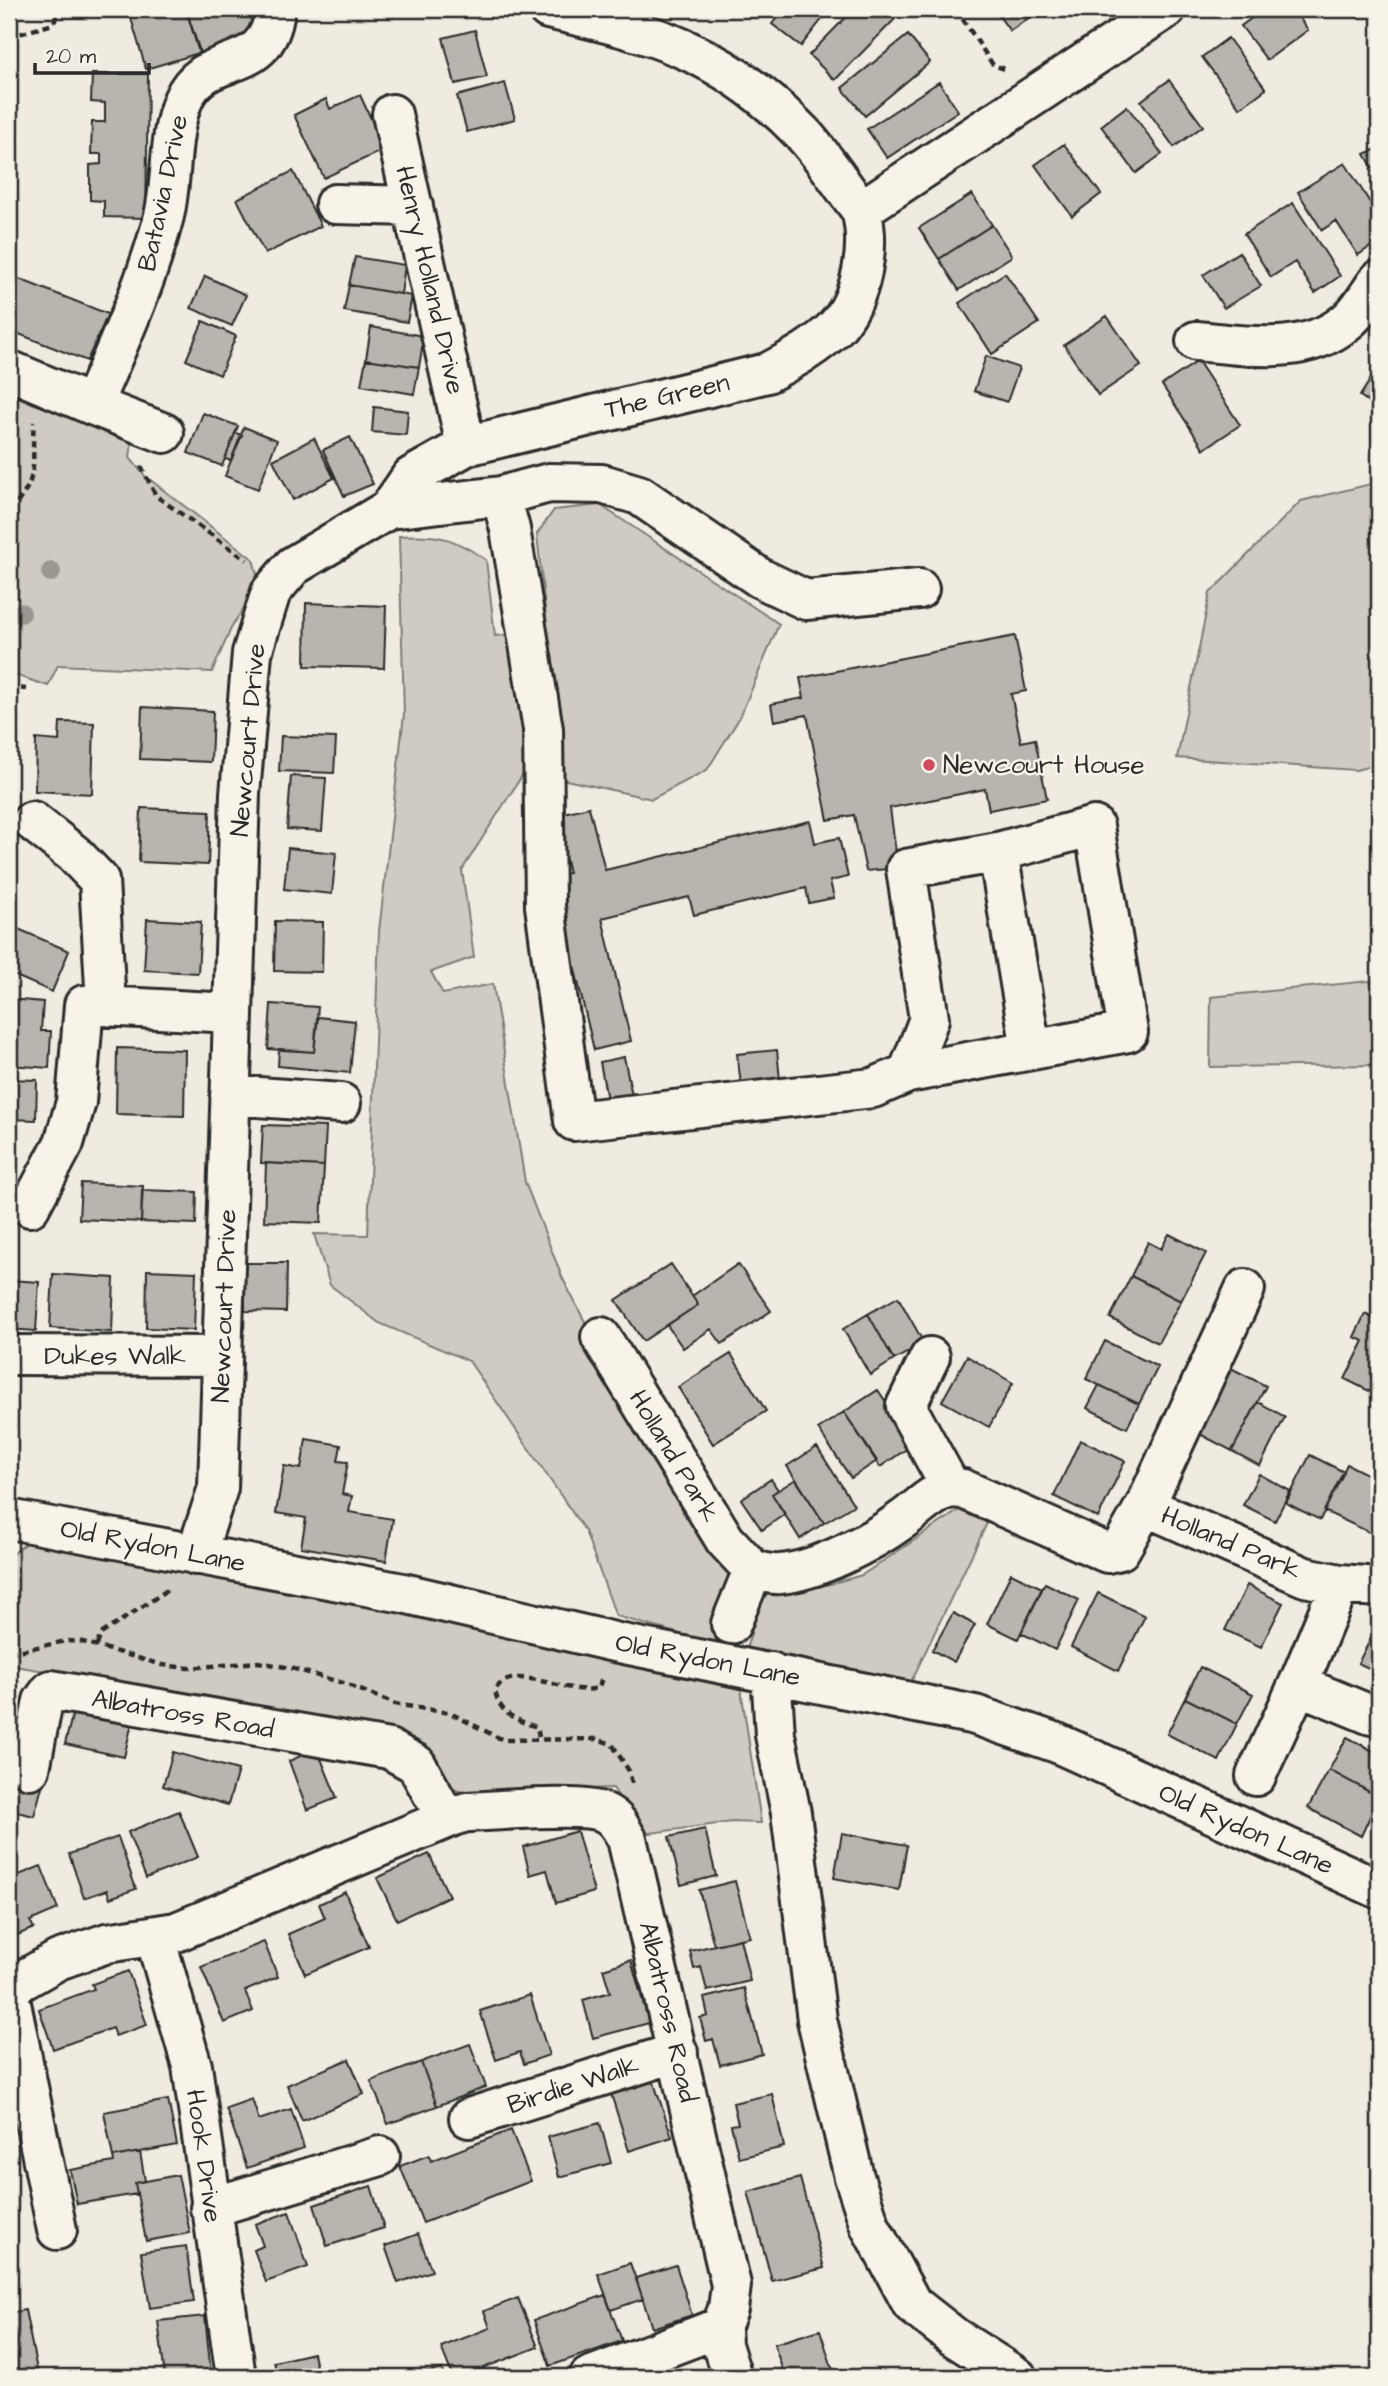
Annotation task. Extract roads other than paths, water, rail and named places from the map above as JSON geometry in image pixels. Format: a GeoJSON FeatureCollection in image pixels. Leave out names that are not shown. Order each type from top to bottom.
{"type":"FeatureCollection","features":[{"type":"Feature","properties":{"kind":"street","name":"Batavia Drive"},"geometry":{"type":"LineString","coordinates":[[98,391],[148,274],[165,211],[175,126],[184,99],[203,75],[219,66],[249,57],[258,50],[270,32],[275,9]]}},
{"type":"Feature","properties":{"kind":"street"},"geometry":{"type":"LineString","coordinates":[[548,9],[678,45],[721,65],[759,93],[804,135],[861,210],[1166,9]]}},
{"type":"Feature","properties":{"kind":"street","name":"Henry Holland Drive"},"geometry":{"type":"LineString","coordinates":[[392,114],[466,446]]}},
{"type":"Feature","properties":{"kind":"street"},"geometry":{"type":"LineString","coordinates":[[335,204],[413,206]]}},
{"type":"Feature","properties":{"kind":"street","name":"The Green"},"geometry":{"type":"LineString","coordinates":[[389,509],[411,477],[466,446],[767,373],[806,353],[837,327],[855,295],[864,247],[865,224],[861,210]]}},
{"type":"Feature","properties":{"kind":"street"},"geometry":{"type":"LineString","coordinates":[[1196,341],[1268,348],[1315,339],[1346,323],[1379,280]]}},
{"type":"Feature","properties":{"kind":"street"},"geometry":{"type":"LineString","coordinates":[[9,370],[47,388],[98,391],[155,430]]}},
{"type":"Feature","properties":{"kind":"street","name":"Newcourt Drive"},"geometry":{"type":"LineString","coordinates":[[196,1555],[218,1488],[240,794],[251,666],[265,605],[271,592],[293,566],[389,509],[501,496],[549,483],[602,484],[639,495],[760,578],[806,600],[919,589]]}},
{"type":"Feature","properties":{"kind":"street"},"geometry":{"type":"LineString","coordinates":[[501,496],[510,529],[543,729],[545,906],[574,1121],[873,1087],[908,1073],[1128,1032],[1094,826],[998,852],[906,869],[929,1019],[908,1073]]}},
{"type":"Feature","properties":{"kind":"street"},"geometry":{"type":"LineString","coordinates":[[32,821],[75,854],[99,880],[107,1005]]}},
{"type":"Feature","properties":{"kind":"street"},"geometry":{"type":"LineString","coordinates":[[998,852],[1031,1049]]}},
{"type":"Feature","properties":{"kind":"street"},"geometry":{"type":"LineString","coordinates":[[30,1207],[64,1143],[75,1102],[84,1005],[232,1013]]}},
{"type":"Feature","properties":{"kind":"street"},"geometry":{"type":"LineString","coordinates":[[230,1095],[341,1103]]}},
{"type":"Feature","properties":{"kind":"street"},"geometry":{"type":"LineString","coordinates":[[1145,1506],[1245,1289]]}},
{"type":"Feature","properties":{"kind":"street","name":"Holland Park"},"geometry":{"type":"LineString","coordinates":[[601,1337],[725,1540],[753,1570]]}},
{"type":"Feature","properties":{"kind":"street","name":"Dukes Walk"},"geometry":{"type":"LineString","coordinates":[[9,1355],[222,1356]]}},
{"type":"Feature","properties":{"kind":"street"},"geometry":{"type":"LineString","coordinates":[[731,1624],[753,1570],[778,1575],[823,1562],[863,1544],[901,1521],[941,1490],[951,1488],[906,1406],[930,1357]]}},
{"type":"Feature","properties":{"kind":"street","name":"Holland Park"},"geometry":{"type":"LineString","coordinates":[[951,1488],[963,1489],[1107,1553],[1120,1550],[1145,1506],[1305,1577],[1340,1584],[1379,1587]]}},
{"type":"Feature","properties":{"kind":"street","name":"Old Rydon Lane"},"geometry":{"type":"LineString","coordinates":[[9,1519],[403,1593],[614,1642],[771,1672],[999,1722],[1068,1748],[1379,1889]]}},
{"type":"Feature","properties":{"kind":"street"},"geometry":{"type":"LineString","coordinates":[[1256,1776],[1340,1584]]}},
{"type":"Feature","properties":{"kind":"street"},"geometry":{"type":"LineString","coordinates":[[771,1672],[775,1735],[791,1813],[817,2020],[854,2177],[870,2226],[912,2304],[954,2337],[1017,2377]]}},
{"type":"Feature","properties":{"kind":"street"},"geometry":{"type":"LineString","coordinates":[[1298,1685],[1371,1715]]}},
{"type":"Feature","properties":{"kind":"street","name":"Albatross Road"},"geometry":{"type":"LineString","coordinates":[[30,1769],[43,1701],[51,1690],[389,1749],[416,1764],[446,1818]]}},
{"type":"Feature","properties":{"kind":"street","name":"Albatross Road"},"geometry":{"type":"LineString","coordinates":[[9,1990],[58,1960],[107,1942],[176,1932],[446,1818],[467,1812],[594,1809],[617,1820],[626,1839],[731,2285],[722,2327],[722,2345],[732,2377]]}},
{"type":"Feature","properties":{"kind":"street","name":"Hook Drive"},"geometry":{"type":"LineString","coordinates":[[155,1937],[192,2066],[236,2377]]}},
{"type":"Feature","properties":{"kind":"street"},"geometry":{"type":"LineString","coordinates":[[9,1990],[57,2230]]}},
{"type":"Feature","properties":{"kind":"street","name":"Birdie Walk"},"geometry":{"type":"LineString","coordinates":[[469,2118],[678,2052]]}},
{"type":"Feature","properties":{"kind":"street"},"geometry":{"type":"LineString","coordinates":[[210,2208],[380,2155]]}},
{"type":"Feature","properties":{"kind":"street"},"geometry":{"type":"LineString","coordinates":[[589,2377],[722,2327]]}},
{"type":"Feature","properties":{"kind":"place","name":"Newcourt House"},"geometry":{"type":"Point","coordinates":[929,765]}}]}
